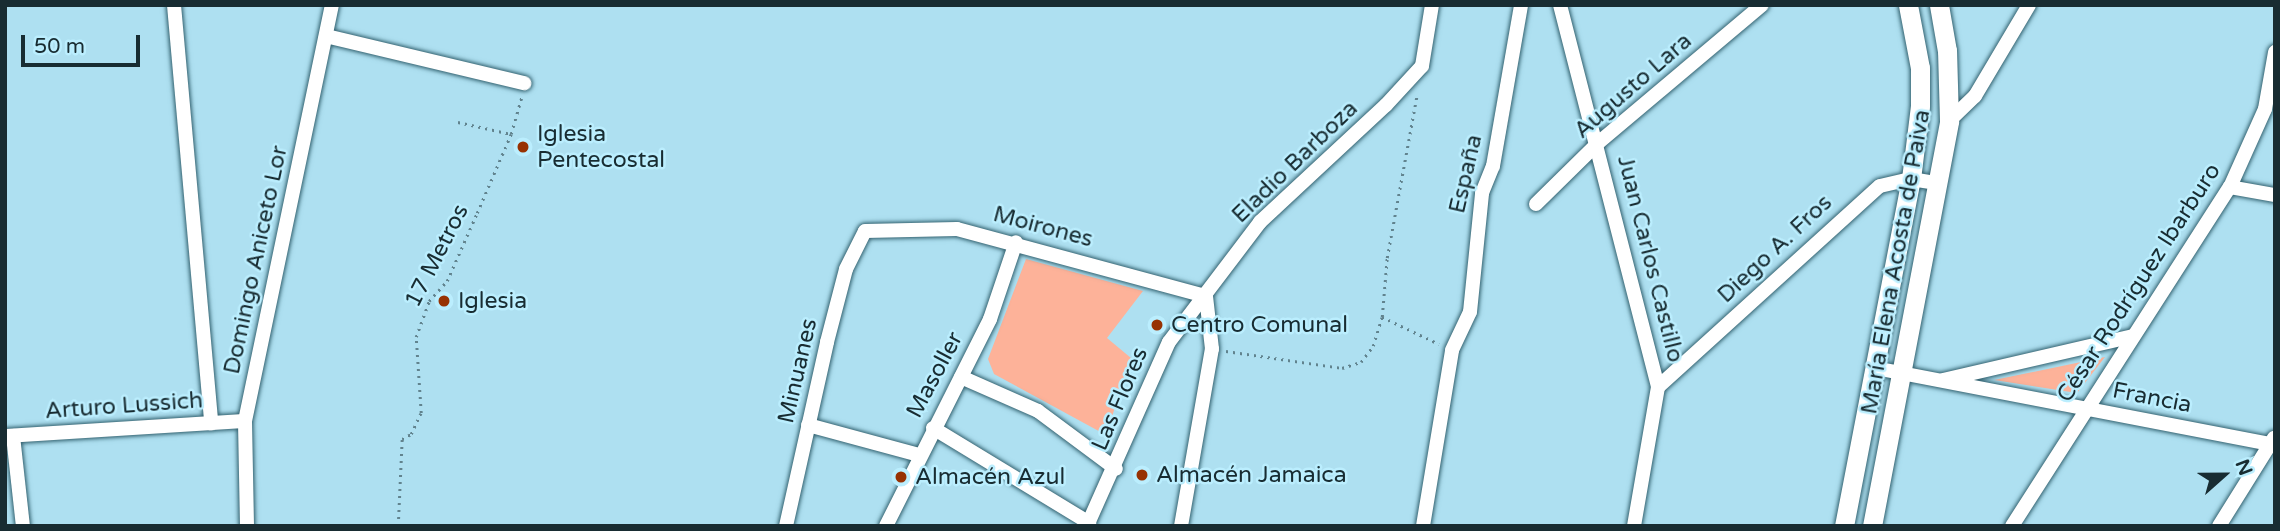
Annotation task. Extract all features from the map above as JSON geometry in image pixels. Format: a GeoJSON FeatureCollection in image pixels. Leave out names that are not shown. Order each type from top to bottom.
{"type":"FeatureCollection","features":[{"type":"Feature","properties":{"kind":"street"},"geometry":{"type":"LineString","coordinates":[[174,5],[211,423]]}},
{"type":"Feature","properties":{"kind":"street","name":"Domingo Aniceto Lor"},"geometry":{"type":"LineString","coordinates":[[247,526],[245,421],[332,5]]}},
{"type":"Feature","properties":{"kind":"street","name":"Eladio Barboza"},"geometry":{"type":"LineString","coordinates":[[1206,296],[1259,222],[1387,105],[1422,66],[1432,5]]}},
{"type":"Feature","properties":{"kind":"street","name":"España"},"geometry":{"type":"LineString","coordinates":[[1423,526],[1452,350],[1470,312],[1482,193],[1493,166],[1521,5]]}},
{"type":"Feature","properties":{"kind":"street","name":"Juan Carlos Castillo"},"geometry":{"type":"LineString","coordinates":[[1560,5],[1598,144],[1658,387],[1633,526]]}},
{"type":"Feature","properties":{"kind":"street","name":"Augusto Lara"},"geometry":{"type":"LineString","coordinates":[[1536,204],[1598,144],[1762,5]]}},
{"type":"Feature","properties":{"kind":"street","name":"María Elena Acosta de Paiva"},"geometry":{"type":"LineString","coordinates":[[1844,526],[1911,179],[1920,106],[1920,68],[1908,5]]}},
{"type":"Feature","properties":{"kind":"street","name":"María Elena Acosta de Paiva"},"geometry":{"type":"LineString","coordinates":[[1872,526],[1949,121],[1947,51],[1938,5]]}},
{"type":"Feature","properties":{"kind":"street"},"geometry":{"type":"LineString","coordinates":[[1949,121],[1975,96],[2029,5]]}},
{"type":"Feature","properties":{"kind":"street"},"geometry":{"type":"LineString","coordinates":[[326,36],[524,83]]}},
{"type":"Feature","properties":{"kind":"street","name":"César Rodríguez Ibarburo"},"geometry":{"type":"LineString","coordinates":[[2012,526],[2084,409],[2230,187],[2265,109],[2275,52]]}},
{"type":"Feature","properties":{"kind":"street","name":"Diego A. Fros"},"geometry":{"type":"LineString","coordinates":[[1658,387],[1857,203],[1880,186],[1911,179],[1937,183]]}},
{"type":"Feature","properties":{"kind":"street"},"geometry":{"type":"LineString","coordinates":[[2230,187],[2275,195]]}},
{"type":"Feature","properties":{"kind":"street","name":"Moirones"},"geometry":{"type":"LineString","coordinates":[[865,231],[957,229],[1016,242],[1206,296]]}},
{"type":"Feature","properties":{"kind":"street","name":"Minuanes"},"geometry":{"type":"LineString","coordinates":[[786,526],[846,270],[865,231]]}},
{"type":"Feature","properties":{"kind":"street","name":"Masoller"},"geometry":{"type":"LineString","coordinates":[[886,526],[919,455],[990,319],[1016,242]]}},
{"type":"Feature","properties":{"kind":"street"},"geometry":{"type":"LineString","coordinates":[[1181,526],[1212,349],[1206,296]]}},
{"type":"Feature","properties":{"kind":"street","name":"Las Flores"},"geometry":{"type":"LineString","coordinates":[[1088,524],[1116,469],[1150,377],[1169,342],[1206,296]]}},
{"type":"Feature","properties":{"kind":"street","name":"Francia"},"geometry":{"type":"LineString","coordinates":[[1938,381],[2133,337]]}},
{"type":"Feature","properties":{"kind":"street","name":"Francia"},"geometry":{"type":"LineString","coordinates":[[1875,368],[2084,409],[2274,442]]}},
{"type":"Feature","properties":{"kind":"street"},"geometry":{"type":"LineString","coordinates":[[961,377],[1038,411],[1116,469]]}},
{"type":"Feature","properties":{"kind":"street","name":"Arturo Lussich"},"geometry":{"type":"LineString","coordinates":[[9,436],[245,421]]}},
{"type":"Feature","properties":{"kind":"street"},"geometry":{"type":"LineString","coordinates":[[808,425],[919,455]]}},
{"type":"Feature","properties":{"kind":"street"},"geometry":{"type":"LineString","coordinates":[[933,428],[1088,524]]}},
{"type":"Feature","properties":{"kind":"street"},"geometry":{"type":"LineString","coordinates":[[9,436],[23,526]]}},
{"type":"Feature","properties":{"kind":"street"},"geometry":{"type":"LineString","coordinates":[[2219,526],[2274,442]]}},
{"type":"Feature","properties":{"kind":"path","name":"17 Metros"},"geometry":{"type":"LineString","coordinates":[[398,526],[402,439],[411,434],[421,413],[416,337],[429,301],[447,281],[511,134],[524,83]]}},
{"type":"Feature","properties":{"kind":"path"},"geometry":{"type":"LineString","coordinates":[[1212,349],[1342,368],[1362,362],[1373,346],[1382,317],[1387,258],[1417,93]]}},
{"type":"Feature","properties":{"kind":"path"},"geometry":{"type":"LineString","coordinates":[[458,122],[511,134]]}},
{"type":"Feature","properties":{"kind":"path"},"geometry":{"type":"LineString","coordinates":[[1382,317],[1452,350]]}},
{"type":"Feature","properties":{"kind":"shaded area"},"geometry":{"type":"Polygon","coordinates":[[[1026,259],[1143,291],[1107,338],[1131,358],[1106,435],[994,374],[988,359],[1026,259]]]}},
{"type":"Feature","properties":{"kind":"shaded area"},"geometry":{"type":"Polygon","coordinates":[[[2105,357],[2077,393],[1994,380],[2105,357]]]}},
{"type":"Feature","properties":{"kind":"place","name":"Iglesia Pentecostal"},"geometry":{"type":"Point","coordinates":[523,147]}},
{"type":"Feature","properties":{"kind":"place","name":"Iglesia"},"geometry":{"type":"Point","coordinates":[444,301]}},
{"type":"Feature","properties":{"kind":"place","name":"Centro Comunal"},"geometry":{"type":"Point","coordinates":[1157,325]}},
{"type":"Feature","properties":{"kind":"place","name":"Almacén Jamaica"},"geometry":{"type":"Point","coordinates":[1142,475]}},
{"type":"Feature","properties":{"kind":"place","name":"Almacén Azul"},"geometry":{"type":"Point","coordinates":[901,477]}}]}
